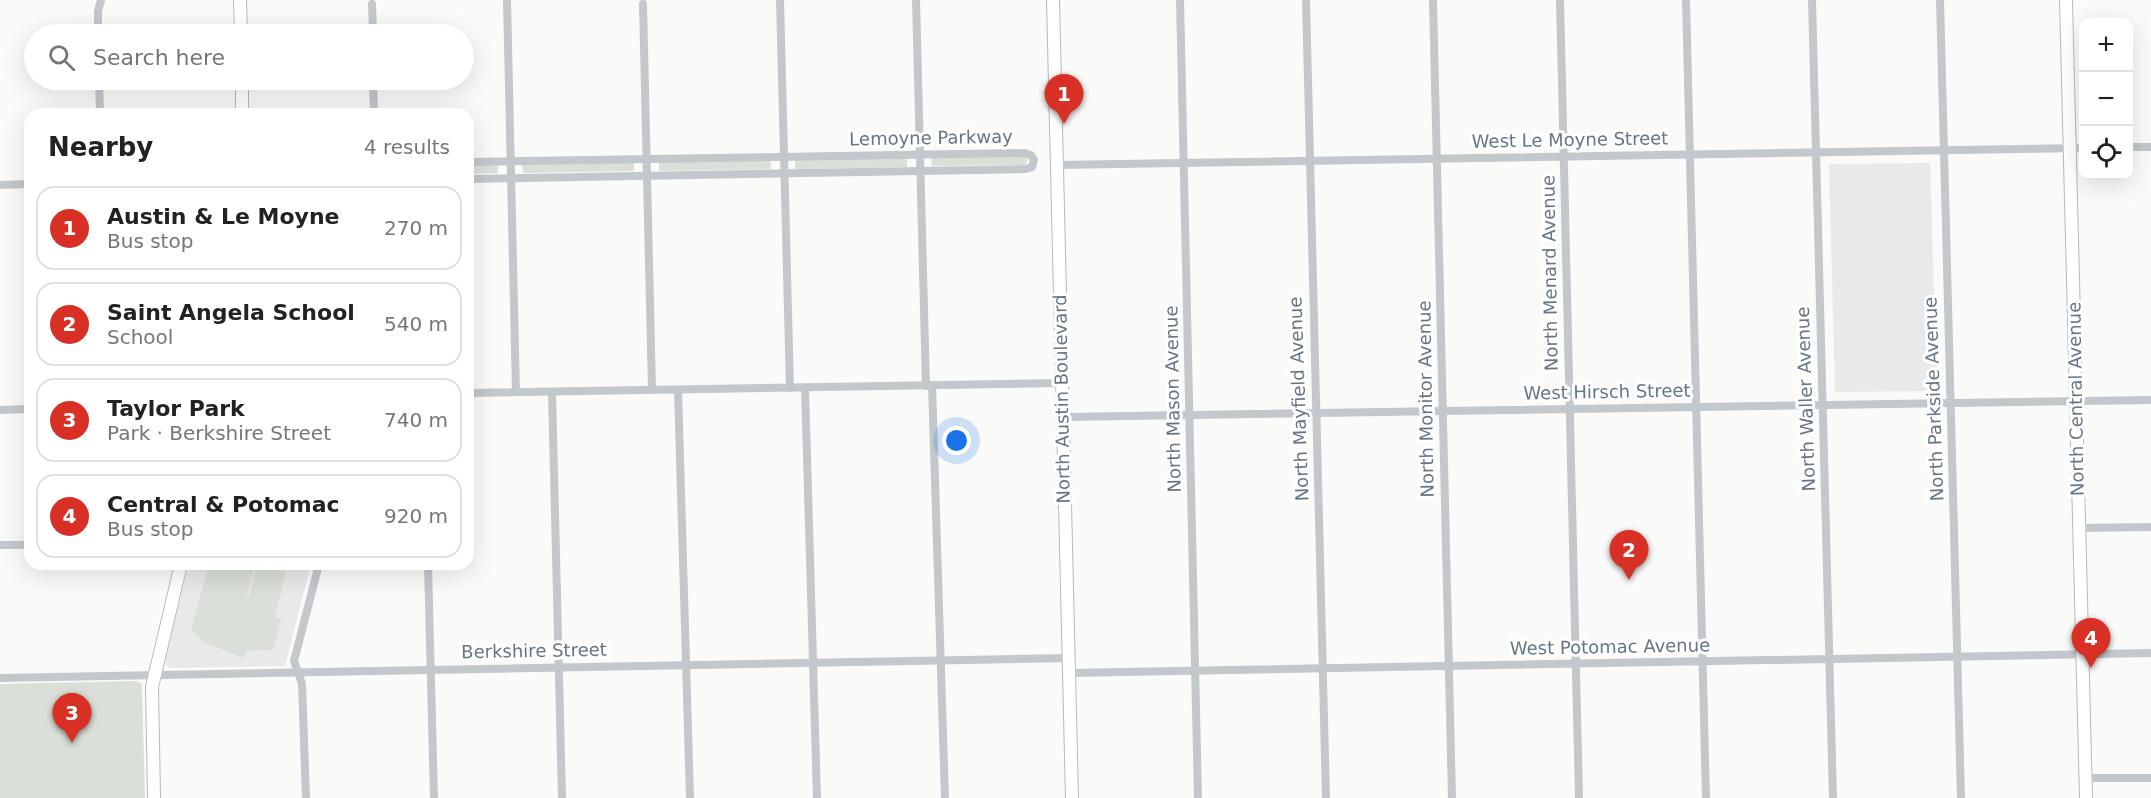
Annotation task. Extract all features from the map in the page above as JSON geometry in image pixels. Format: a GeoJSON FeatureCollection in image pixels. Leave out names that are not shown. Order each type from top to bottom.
{"type":"FeatureCollection","features":[{"type":"Feature","properties":{"kind":"street"},"geometry":{"type":"LineString","coordinates":[[98,24],[101,0]]}},
{"type":"Feature","properties":{"kind":"street"},"geometry":{"type":"LineString","coordinates":[[240,0],[241,24]]}},
{"type":"Feature","properties":{"kind":"street"},"geometry":{"type":"LineString","coordinates":[[507,0],[516,392]]}},
{"type":"Feature","properties":{"kind":"street"},"geometry":{"type":"LineString","coordinates":[[780,0],[790,388]]}},
{"type":"Feature","properties":{"kind":"street"},"geometry":{"type":"LineString","coordinates":[[916,0],[920,171],[945,798]]}},
{"type":"Feature","properties":{"kind":"street","name":"North Austin Boulevard"},"geometry":{"type":"LineString","coordinates":[[1053,0],[1072,798]]}},
{"type":"Feature","properties":{"kind":"street","name":"North Mason Avenue"},"geometry":{"type":"LineString","coordinates":[[1180,0],[1198,798]]}},
{"type":"Feature","properties":{"kind":"street","name":"North Mayfield Avenue"},"geometry":{"type":"LineString","coordinates":[[1306,0],[1326,798]]}},
{"type":"Feature","properties":{"kind":"street","name":"North Monitor Avenue"},"geometry":{"type":"LineString","coordinates":[[1432,0],[1452,798]]}},
{"type":"Feature","properties":{"kind":"street","name":"North Menard Avenue"},"geometry":{"type":"LineString","coordinates":[[1560,0],[1580,798]]}},
{"type":"Feature","properties":{"kind":"street"},"geometry":{"type":"LineString","coordinates":[[1686,0],[1706,798]]}},
{"type":"Feature","properties":{"kind":"street","name":"North Waller Avenue"},"geometry":{"type":"LineString","coordinates":[[1812,0],[1833,798]]}},
{"type":"Feature","properties":{"kind":"street","name":"North Parkside Avenue"},"geometry":{"type":"LineString","coordinates":[[1940,0],[1961,798]]}},
{"type":"Feature","properties":{"kind":"street","name":"North Central Avenue"},"geometry":{"type":"LineString","coordinates":[[2066,0],[2086,798]]}},
{"type":"Feature","properties":{"kind":"street"},"geometry":{"type":"LineString","coordinates":[[372,4],[373,24]]}},
{"type":"Feature","properties":{"kind":"street"},"geometry":{"type":"LineString","coordinates":[[643,4],[652,390]]}},
{"type":"Feature","properties":{"kind":"street"},"geometry":{"type":"LineString","coordinates":[[99,90],[100,108]]}},
{"type":"Feature","properties":{"kind":"street"},"geometry":{"type":"LineString","coordinates":[[242,90],[242,108]]}},
{"type":"Feature","properties":{"kind":"street"},"geometry":{"type":"LineString","coordinates":[[374,90],[374,108]]}},
{"type":"Feature","properties":{"kind":"street"},"geometry":{"type":"LineString","coordinates":[[2133,147],[2151,147]]}},
{"type":"Feature","properties":{"kind":"street","name":"West Le Moyne Street"},"geometry":{"type":"LineString","coordinates":[[1057,165],[2079,148]]}},
{"type":"Feature","properties":{"kind":"street","name":"Lemoyne Parkway"},"geometry":{"type":"LineString","coordinates":[[474,162],[1025,153],[1031,155],[1034,160],[1032,166],[1026,169],[474,179]]}},
{"type":"Feature","properties":{"kind":"street"},"geometry":{"type":"LineString","coordinates":[[0,185],[24,184]]}},
{"type":"Feature","properties":{"kind":"street"},"geometry":{"type":"LineString","coordinates":[[474,393],[1062,383]]}},
{"type":"Feature","properties":{"kind":"street"},"geometry":{"type":"LineString","coordinates":[[805,388],[817,798]]}},
{"type":"Feature","properties":{"kind":"street"},"geometry":{"type":"LineString","coordinates":[[678,390],[690,798]]}},
{"type":"Feature","properties":{"kind":"street"},"geometry":{"type":"LineString","coordinates":[[552,392],[562,798]]}},
{"type":"Feature","properties":{"kind":"street","name":"West Hirsch Street"},"geometry":{"type":"LineString","coordinates":[[1063,417],[2151,400]]}},
{"type":"Feature","properties":{"kind":"street"},"geometry":{"type":"LineString","coordinates":[[0,410],[24,409]]}},
{"type":"Feature","properties":{"kind":"street"},"geometry":{"type":"LineString","coordinates":[[2079,528],[2151,527]]}},
{"type":"Feature","properties":{"kind":"street"},"geometry":{"type":"LineString","coordinates":[[0,545],[24,545]]}},
{"type":"Feature","properties":{"kind":"street"},"geometry":{"type":"LineString","coordinates":[[154,798],[151,698],[154,675],[180,570]]}},
{"type":"Feature","properties":{"kind":"street"},"geometry":{"type":"LineString","coordinates":[[306,798],[303,684],[294,662],[317,570]]}},
{"type":"Feature","properties":{"kind":"street"},"geometry":{"type":"LineString","coordinates":[[428,570],[434,798]]}},
{"type":"Feature","properties":{"kind":"street","name":"West Potomac Avenue"},"geometry":{"type":"LineString","coordinates":[[1069,673],[2151,653]]}},
{"type":"Feature","properties":{"kind":"street","name":"Berkshire Street"},"geometry":{"type":"LineString","coordinates":[[0,678],[1069,658]]}},
{"type":"Feature","properties":{"kind":"street"},"geometry":{"type":"LineString","coordinates":[[2086,778],[2151,778]]}},
{"type":"Feature","properties":{"kind":"shaded area"},"geometry":{"type":"Polygon","coordinates":[[[1027,156],[1028,160],[1025,165],[932,166],[931,157],[1027,156]]]}},
{"type":"Feature","properties":{"kind":"shaded area"},"geometry":{"type":"Polygon","coordinates":[[[907,157],[907,167],[795,169],[795,159],[907,157]]]}},
{"type":"Feature","properties":{"kind":"shaded area"},"geometry":{"type":"Polygon","coordinates":[[[770,160],[771,169],[659,171],[659,161],[770,160]]]}},
{"type":"Feature","properties":{"kind":"shaded area"},"geometry":{"type":"Polygon","coordinates":[[[634,162],[634,171],[523,173],[522,164],[634,162]]]}},
{"type":"Feature","properties":{"kind":"shaded area"},"geometry":{"type":"Polygon","coordinates":[[[1930,163],[1937,391],[1835,392],[1829,164],[1930,163]]]}},
{"type":"Feature","properties":{"kind":"shaded area"},"geometry":{"type":"Polygon","coordinates":[[[498,164],[498,173],[474,174],[474,165],[498,164]]]}},
{"type":"Feature","properties":{"kind":"shaded area"},"geometry":{"type":"Polygon","coordinates":[[[187,570],[309,570],[285,666],[171,668],[166,666],[165,658],[187,570]]]}},
{"type":"Feature","properties":{"kind":"shaded area"},"geometry":{"type":"Polygon","coordinates":[[[207,570],[254,570],[247,596],[249,597],[256,570],[286,572],[275,617],[281,619],[273,650],[245,651],[245,658],[205,643],[191,630],[207,570]]]}},
{"type":"Feature","properties":{"kind":"shaded area"},"geometry":{"type":"Polygon","coordinates":[[[135,681],[141,683],[142,687],[145,798],[0,798],[0,684],[135,681]]]}},
{"type":"Feature","properties":{"kind":"place","name":"Austin & Le Moyne"},"geometry":{"type":"Point","coordinates":[1064,124]}},
{"type":"Feature","properties":{"kind":"place","name":"Saint Angela School"},"geometry":{"type":"Point","coordinates":[1629,580]}},
{"type":"Feature","properties":{"kind":"place","name":"Central & Potomac"},"geometry":{"type":"Point","coordinates":[2091,668]}},
{"type":"Feature","properties":{"kind":"place","name":"Taylor Park"},"geometry":{"type":"Point","coordinates":[72,743]}}]}
